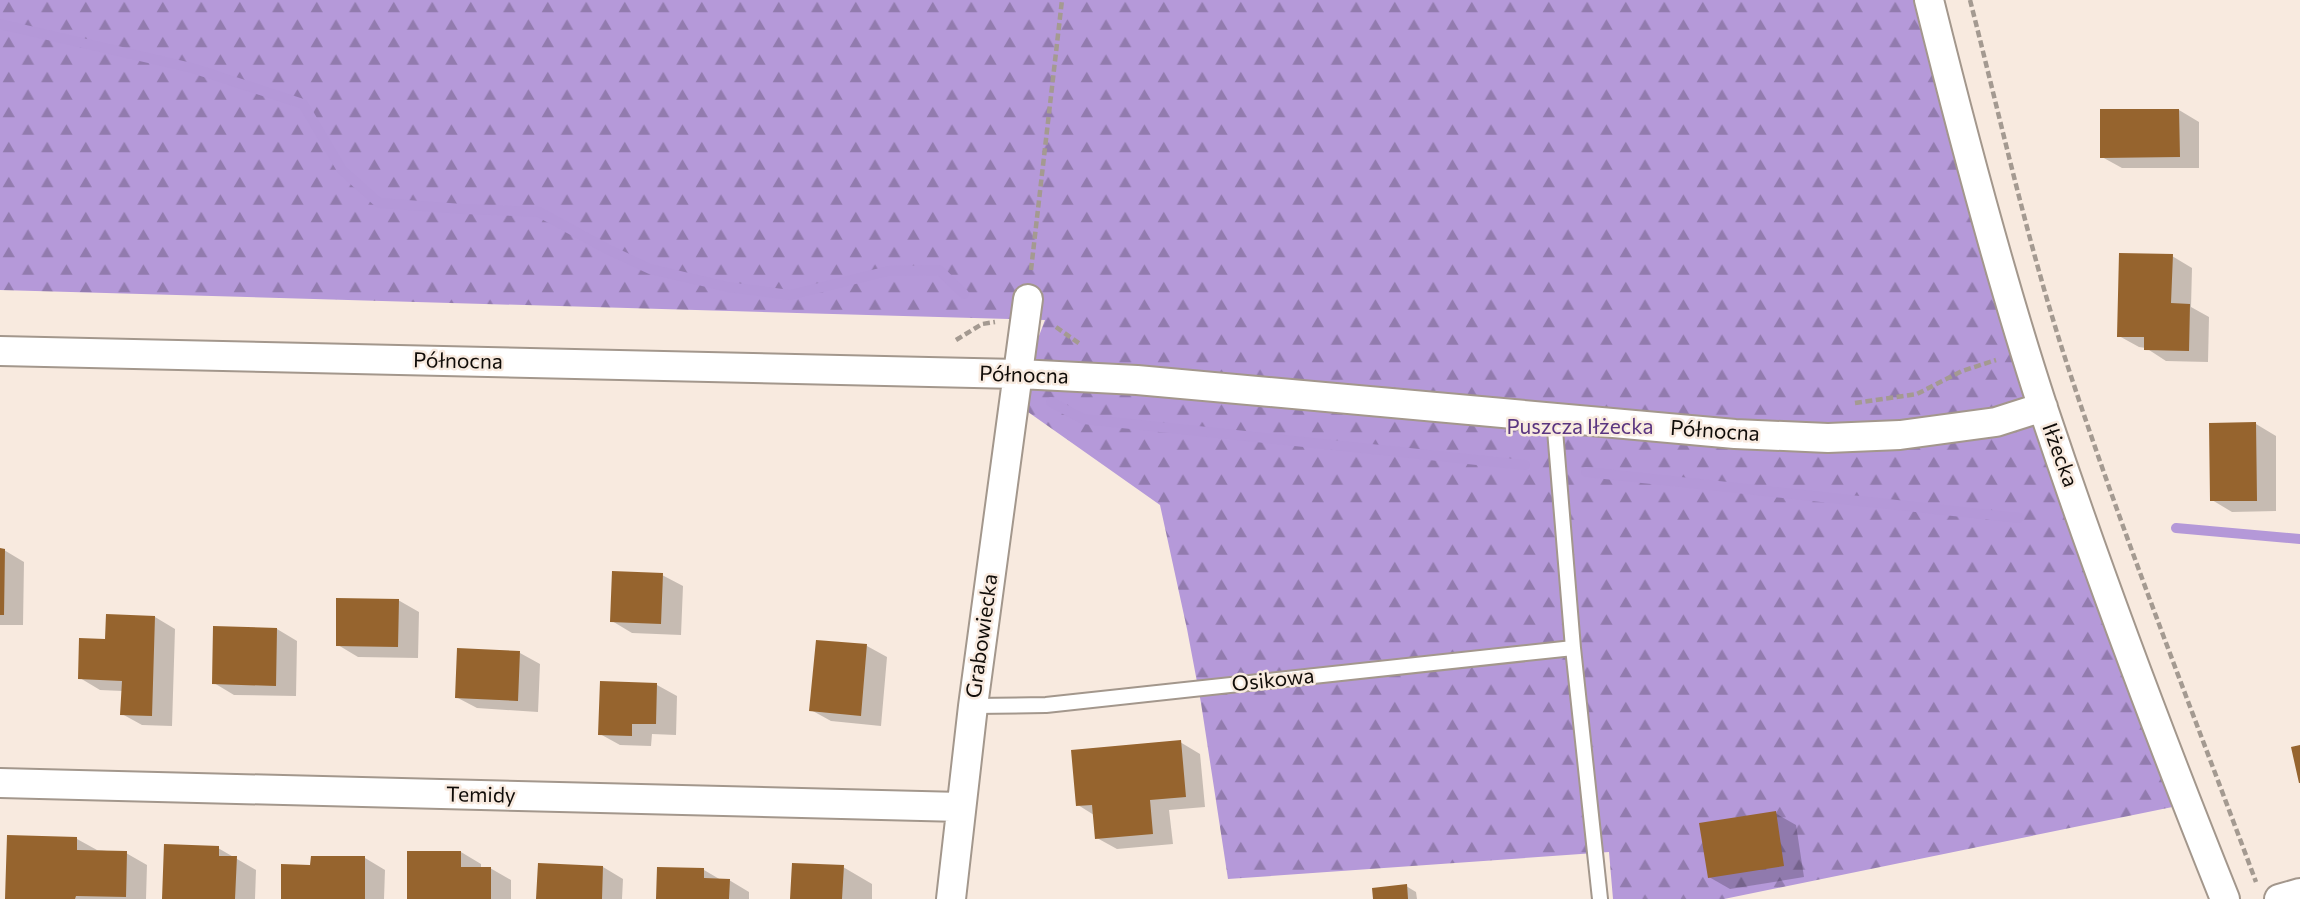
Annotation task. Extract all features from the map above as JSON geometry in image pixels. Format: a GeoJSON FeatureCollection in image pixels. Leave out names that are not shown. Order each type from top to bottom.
{"type":"FeatureCollection","features":[{"type":"Feature","properties":{"kind":"street","name":"Iłżecka"},"geometry":{"type":"LineString","coordinates":[[1929,0],[1992,239],[2043,407],[2142,686],[2225,899]]}},
{"type":"Feature","properties":{"kind":"street","name":"Grabowiecka"},"geometry":{"type":"LineString","coordinates":[[951,899],[973,706],[1028,299]]}},
{"type":"Feature","properties":{"kind":"street","name":"Północna"},"geometry":{"type":"LineString","coordinates":[[0,351],[1019,374],[1137,380],[1735,434],[1828,438],[1900,435],[1996,422],[2043,407]]}},
{"type":"Feature","properties":{"kind":"street","name":"Temidy"},"geometry":{"type":"LineString","coordinates":[[0,783],[961,807]]}},
{"type":"Feature","properties":{"kind":"street"},"geometry":{"type":"LineString","coordinates":[[2268,893],[2300,893]]}},
{"type":"Feature","properties":{"kind":"lane"},"geometry":{"type":"LineString","coordinates":[[1554,418],[1573,648],[1600,899]]}},
{"type":"Feature","properties":{"kind":"lane","name":"Osikowa"},"geometry":{"type":"LineString","coordinates":[[973,706],[1046,705],[1573,648]]}},
{"type":"Feature","properties":{"kind":"path"},"geometry":{"type":"LineString","coordinates":[[1028,299],[1062,0]]}},
{"type":"Feature","properties":{"kind":"path"},"geometry":{"type":"LineString","coordinates":[[1970,0],[2066,361],[2109,487],[2268,893]]}},
{"type":"Feature","properties":{"kind":"green space","name":"Puszcza Iłżecka"},"geometry":{"type":"Polygon","coordinates":[[[0,0],[1929,0],[1958,116],[2187,804],[1724,899],[1613,899],[1609,852],[1228,879],[1201,703],[1160,505],[1014,402],[1045,320],[0,290],[0,0]]]}},
{"type":"Feature","properties":{"kind":"building"},"geometry":{"type":"Polygon","coordinates":[[[2100,109],[2179,109],[2180,157],[2100,158],[2100,109]]]}},
{"type":"Feature","properties":{"kind":"building"},"geometry":{"type":"Polygon","coordinates":[[[2119,253],[2173,254],[2171,303],[2190,304],[2189,351],[2144,350],[2144,337],[2117,337],[2119,253]]]}},
{"type":"Feature","properties":{"kind":"building"},"geometry":{"type":"Polygon","coordinates":[[[2256,422],[2257,501],[2210,501],[2209,423],[2256,422]]]}},
{"type":"Feature","properties":{"kind":"building"},"geometry":{"type":"Polygon","coordinates":[[[0,548],[5,549],[4,615],[0,615],[0,548]]]}},
{"type":"Feature","properties":{"kind":"building"},"geometry":{"type":"Polygon","coordinates":[[[612,571],[663,573],[661,624],[610,622],[612,571]]]}},
{"type":"Feature","properties":{"kind":"building"},"geometry":{"type":"Polygon","coordinates":[[[336,598],[399,599],[398,647],[336,646],[336,598]]]}},
{"type":"Feature","properties":{"kind":"building"},"geometry":{"type":"Polygon","coordinates":[[[106,614],[155,616],[152,716],[120,715],[122,681],[78,679],[79,638],[105,639],[106,614]]]}},
{"type":"Feature","properties":{"kind":"building"},"geometry":{"type":"Polygon","coordinates":[[[213,626],[277,628],[276,686],[212,684],[213,626]]]}},
{"type":"Feature","properties":{"kind":"building"},"geometry":{"type":"Polygon","coordinates":[[[816,640],[867,644],[861,716],[809,711],[816,640]]]}},
{"type":"Feature","properties":{"kind":"building"},"geometry":{"type":"Polygon","coordinates":[[[457,648],[520,651],[518,701],[455,698],[457,648]]]}},
{"type":"Feature","properties":{"kind":"building"},"geometry":{"type":"Polygon","coordinates":[[[600,681],[657,683],[656,724],[632,724],[632,736],[598,735],[600,681]]]}},
{"type":"Feature","properties":{"kind":"building"},"geometry":{"type":"Polygon","coordinates":[[[1181,740],[1186,797],[1150,800],[1153,834],[1095,839],[1092,805],[1076,806],[1071,750],[1181,740]]]}},
{"type":"Feature","properties":{"kind":"building"},"geometry":{"type":"Polygon","coordinates":[[[2300,745],[2300,783],[2299,783],[2291,747],[2300,745]]]}},
{"type":"Feature","properties":{"kind":"building"},"geometry":{"type":"Polygon","coordinates":[[[1776,811],[1784,866],[1708,878],[1699,823],[1776,811]]]}},
{"type":"Feature","properties":{"kind":"building"},"geometry":{"type":"Polygon","coordinates":[[[7,835],[77,837],[77,850],[127,851],[126,897],[5,899],[7,835]]]}},
{"type":"Feature","properties":{"kind":"building"},"geometry":{"type":"Polygon","coordinates":[[[164,844],[219,846],[219,856],[237,856],[235,899],[162,899],[164,844]]]}},
{"type":"Feature","properties":{"kind":"building"},"geometry":{"type":"Polygon","coordinates":[[[407,851],[461,851],[461,867],[491,867],[491,899],[407,899],[407,851]]]}},
{"type":"Feature","properties":{"kind":"building"},"geometry":{"type":"Polygon","coordinates":[[[311,856],[365,856],[365,899],[281,899],[281,864],[310,865],[311,856]]]}},
{"type":"Feature","properties":{"kind":"building"},"geometry":{"type":"Polygon","coordinates":[[[538,863],[603,866],[602,899],[536,899],[538,863]]]}},
{"type":"Feature","properties":{"kind":"building"},"geometry":{"type":"Polygon","coordinates":[[[792,863],[844,865],[842,899],[790,899],[792,863]]]}},
{"type":"Feature","properties":{"kind":"building"},"geometry":{"type":"Polygon","coordinates":[[[657,867],[704,868],[704,878],[730,879],[729,899],[656,899],[657,867]]]}},
{"type":"Feature","properties":{"kind":"building"},"geometry":{"type":"Polygon","coordinates":[[[1407,884],[1408,899],[1373,899],[1372,888],[1407,884]]]}},
{"type":"Feature","properties":{"kind":"waterway"},"geometry":{"type":"LineString","coordinates":[[0,24],[192,68],[303,104],[342,170],[379,203],[539,212],[650,269],[728,287],[790,295],[888,271],[939,270],[964,294]]}},
{"type":"Feature","properties":{"kind":"waterway"},"geometry":{"type":"LineString","coordinates":[[1051,402],[1083,419],[1525,465]]}},
{"type":"Feature","properties":{"kind":"waterway"},"geometry":{"type":"LineString","coordinates":[[1586,472],[2019,518]]}},
{"type":"Feature","properties":{"kind":"waterway"},"geometry":{"type":"LineString","coordinates":[[2176,528],[2300,539]]}}]}
